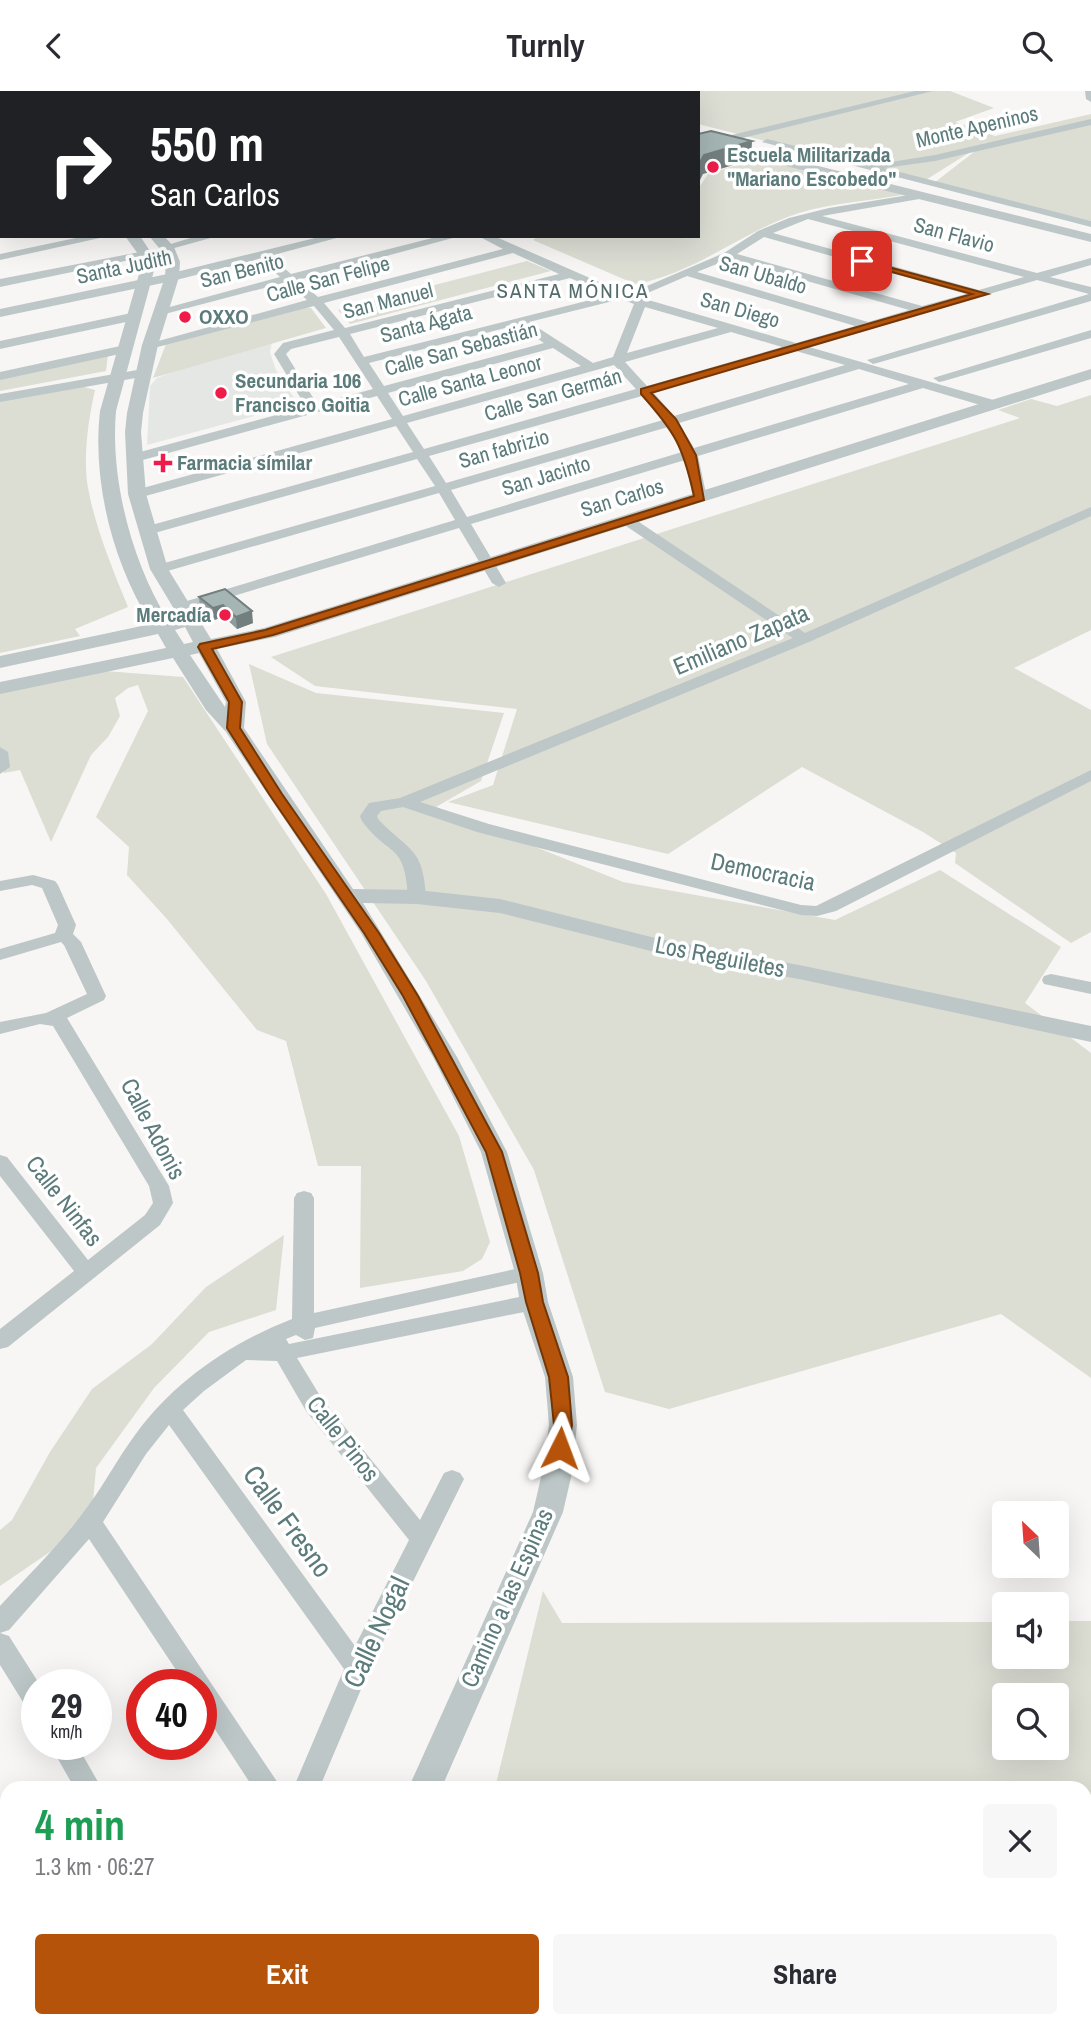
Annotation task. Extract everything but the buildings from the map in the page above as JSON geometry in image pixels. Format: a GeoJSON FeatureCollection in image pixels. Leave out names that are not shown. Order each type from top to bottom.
{"type":"FeatureCollection","features":[{"type":"Feature","properties":{"kind":"street"},"geometry":{"type":"LineString","coordinates":[[702,143],[732,138],[889,96],[928,91]]}},
{"type":"Feature","properties":{"kind":"street"},"geometry":{"type":"LineString","coordinates":[[1090,91],[1091,99]]}},
{"type":"Feature","properties":{"kind":"street","name":"Monte Apeninos"},"geometry":{"type":"LineString","coordinates":[[870,167],[935,158],[1091,121]]}},
{"type":"Feature","properties":{"kind":"street"},"geometry":{"type":"LineString","coordinates":[[700,130],[768,150],[814,169],[1091,238]]}},
{"type":"Feature","properties":{"kind":"street"},"geometry":{"type":"LineString","coordinates":[[702,143],[768,150],[870,167],[1091,224]]}},
{"type":"Feature","properties":{"kind":"street"},"geometry":{"type":"LineString","coordinates":[[814,169],[870,167]]}},
{"type":"Feature","properties":{"kind":"street"},"geometry":{"type":"LineString","coordinates":[[700,498],[691,455],[672,422],[618,361],[640,297],[728,255],[762,233],[807,216],[921,195]]}},
{"type":"Feature","properties":{"kind":"street","name":"San Flavio"},"geometry":{"type":"LineString","coordinates":[[807,216],[1091,294]]}},
{"type":"Feature","properties":{"kind":"street"},"geometry":{"type":"LineString","coordinates":[[762,233],[983,294]]}},
{"type":"Feature","properties":{"kind":"street"},"geometry":{"type":"LineString","coordinates":[[0,257],[93,238]]}},
{"type":"Feature","properties":{"kind":"street"},"geometry":{"type":"LineString","coordinates":[[0,283],[145,254],[133,238]]}},
{"type":"Feature","properties":{"kind":"street"},"geometry":{"type":"LineString","coordinates":[[161,242],[195,238]]}},
{"type":"Feature","properties":{"kind":"street","name":"Santa Judith"},"geometry":{"type":"LineString","coordinates":[[0,313],[172,277],[330,238]]}},
{"type":"Feature","properties":{"kind":"street","name":"San Benito"},"geometry":{"type":"LineString","coordinates":[[161,311],[446,238]]}},
{"type":"Feature","properties":{"kind":"street","name":"San Diego"},"geometry":{"type":"LineString","coordinates":[[493,238],[515,243],[610,281],[640,297],[732,328],[803,345]]}},
{"type":"Feature","properties":{"kind":"street","name":"Camino a las Espinas"},"geometry":{"type":"LineString","coordinates":[[161,242],[173,262],[172,277],[150,345],[133,432],[137,494],[159,569],[236,702],[234,728]]}},
{"type":"Feature","properties":{"kind":"street","name":"San Diego"},"geometry":{"type":"LineString","coordinates":[[515,243],[572,274],[622,295],[640,297],[867,363],[939,378],[1010,399]]}},
{"type":"Feature","properties":{"kind":"street","name":"Calle San Felipe"},"geometry":{"type":"LineString","coordinates":[[150,345],[317,302],[515,243]]}},
{"type":"Feature","properties":{"kind":"street","name":"Camino a las Espinas"},"geometry":{"type":"LineString","coordinates":[[145,254],[148,267],[145,283],[116,377],[106,431],[120,534],[142,594],[213,706],[234,728],[411,996],[494,1152],[529,1273],[534,1302],[559,1377],[563,1425],[548,1512],[428,1781]]}},
{"type":"Feature","properties":{"kind":"street"},"geometry":{"type":"LineString","coordinates":[[262,255],[317,302],[343,333],[443,488],[499,583]]}},
{"type":"Feature","properties":{"kind":"street"},"geometry":{"type":"LineString","coordinates":[[728,255],[924,310]]}},
{"type":"Feature","properties":{"kind":"street","name":"Calle San Germán"},"geometry":{"type":"LineString","coordinates":[[146,531],[644,391],[1091,261]]}},
{"type":"Feature","properties":{"kind":"street","name":"San Ubaldo"},"geometry":{"type":"LineString","coordinates":[[688,273],[869,326]]}},
{"type":"Feature","properties":{"kind":"street","name":"San Manuel"},"geometry":{"type":"LineString","coordinates":[[313,409],[280,353],[281,350],[572,274]]}},
{"type":"Feature","properties":{"kind":"street","name":"San fabrizio"},"geometry":{"type":"LineString","coordinates":[[159,569],[672,422],[1091,294]]}},
{"type":"Feature","properties":{"kind":"street","name":"Santa Ágata"},"geometry":{"type":"LineString","coordinates":[[362,361],[622,295]]}},
{"type":"Feature","properties":{"kind":"street"},"geometry":{"type":"LineString","coordinates":[[0,345],[136,316]]}},
{"type":"Feature","properties":{"kind":"street"},"geometry":{"type":"LineString","coordinates":[[517,320],[593,368]]}},
{"type":"Feature","properties":{"kind":"street","name":"Calle Santa Leonor"},"geometry":{"type":"LineString","coordinates":[[137,494],[732,328]]}},
{"type":"Feature","properties":{"kind":"street"},"geometry":{"type":"LineString","coordinates":[[939,378],[1091,334]]}},
{"type":"Feature","properties":{"kind":"street","name":"Calle San Sebastián"},"geometry":{"type":"LineString","coordinates":[[134,458],[554,344]]}},
{"type":"Feature","properties":{"kind":"street"},"geometry":{"type":"LineString","coordinates":[[0,376],[125,349]]}},
{"type":"Feature","properties":{"kind":"street","name":"San Diego"},"geometry":{"type":"LineString","coordinates":[[867,363],[922,384],[992,404]]}},
{"type":"Feature","properties":{"kind":"street"},"geometry":{"type":"LineString","coordinates":[[0,398],[143,373]]}},
{"type":"Feature","properties":{"kind":"street","name":"San Carlos"},"geometry":{"type":"LineString","coordinates":[[0,688],[268,633],[1091,374]]}},
{"type":"Feature","properties":{"kind":"street","name":"San Jacinto"},"geometry":{"type":"LineString","coordinates":[[187,614],[464,524],[922,384]]}},
{"type":"Feature","properties":{"kind":"street","name":"Emiliano Zapata"},"geometry":{"type":"LineString","coordinates":[[404,803],[804,639],[1091,512]]}},
{"type":"Feature","properties":{"kind":"street"},"geometry":{"type":"LineString","coordinates":[[628,521],[804,639]]}},
{"type":"Feature","properties":{"kind":"street"},"geometry":{"type":"LineString","coordinates":[[0,662],[164,627],[187,614]]}},
{"type":"Feature","properties":{"kind":"street"},"geometry":{"type":"LineString","coordinates":[[0,752],[0,769]]}},
{"type":"Feature","properties":{"kind":"street","name":"Democracia"},"geometry":{"type":"LineString","coordinates":[[404,803],[444,817],[552,846],[801,910],[817,911],[830,907],[1091,775]]}},
{"type":"Feature","properties":{"kind":"street"},"geometry":{"type":"LineString","coordinates":[[404,803],[382,804],[375,807],[368,816],[374,826],[413,860],[416,867],[417,897]]}},
{"type":"Feature","properties":{"kind":"street"},"geometry":{"type":"LineString","coordinates":[[2,880],[33,880],[49,885],[67,925],[58,939]]}},
{"type":"Feature","properties":{"kind":"street","name":"Los Reguiletes"},"geometry":{"type":"LineString","coordinates":[[347,896],[417,897],[500,906],[659,946],[817,976],[1091,1034]]}},
{"type":"Feature","properties":{"kind":"street"},"geometry":{"type":"LineString","coordinates":[[0,954],[58,939],[72,942],[97,996],[51,1018],[0,1028]]}},
{"type":"Feature","properties":{"kind":"street"},"geometry":{"type":"LineString","coordinates":[[1051,980],[1091,988]]}},
{"type":"Feature","properties":{"kind":"street","name":"Calle Adonis"},"geometry":{"type":"LineString","coordinates":[[0,1341],[152,1220],[163,1203],[159,1186],[72,1039],[60,1021],[51,1018]]}},
{"type":"Feature","properties":{"kind":"street","name":"Calle Ninfas"},"geometry":{"type":"LineString","coordinates":[[0,1162],[86,1272]]}},
{"type":"Feature","properties":{"kind":"street"},"geometry":{"type":"LineString","coordinates":[[304,1198],[303,1323],[309,1347]]}},
{"type":"Feature","properties":{"kind":"street"},"geometry":{"type":"LineString","coordinates":[[277,1343],[303,1323],[529,1273]]}},
{"type":"Feature","properties":{"kind":"street"},"geometry":{"type":"LineString","coordinates":[[0,1623],[90,1521],[145,1439],[170,1409],[242,1352],[277,1343],[309,1347],[534,1302]]}},
{"type":"Feature","properties":{"kind":"street","name":"Calle Pinos"},"geometry":{"type":"LineString","coordinates":[[277,1343],[314,1405],[421,1538]]}},
{"type":"Feature","properties":{"kind":"street","name":"Calle Fresno"},"geometry":{"type":"LineString","coordinates":[[170,1409],[358,1668]]}},
{"type":"Feature","properties":{"kind":"street","name":"Calle Nogal"},"geometry":{"type":"LineString","coordinates":[[309,1781],[358,1668],[452,1479]]}},
{"type":"Feature","properties":{"kind":"street"},"geometry":{"type":"LineString","coordinates":[[90,1521],[190,1669]]}},
{"type":"Feature","properties":{"kind":"street"},"geometry":{"type":"LineString","coordinates":[[0,1643],[21,1677]]}},
{"type":"Feature","properties":{"kind":"street"},"geometry":{"type":"LineString","coordinates":[[217,1710],[264,1781]]}},
{"type":"Feature","properties":{"kind":"street"},"geometry":{"type":"LineString","coordinates":[[71,1760],[84,1781]]}},
{"type":"Feature","properties":{"kind":"shaded area"},"geometry":{"type":"Polygon","coordinates":[[[700,91],[950,91],[994,108],[955,122],[995,136],[1091,114],[1091,221],[934,183],[988,141],[924,181],[700,125],[700,91]]]}},
{"type":"Feature","properties":{"kind":"shaded area"},"geometry":{"type":"Polygon","coordinates":[[[762,157],[902,195],[837,204],[799,213],[758,230],[678,271],[635,284],[533,240],[700,238],[700,186],[708,174],[762,157]]]}},
{"type":"Feature","properties":{"kind":"shaded area"},"geometry":{"type":"Polygon","coordinates":[[[527,261],[551,271],[350,324],[338,310],[527,261]]]}},
{"type":"Feature","properties":{"kind":"shaded area"},"geometry":{"type":"Polygon","coordinates":[[[304,307],[311,308],[326,328],[153,378],[166,344],[304,307]]]}},
{"type":"Feature","properties":{"kind":"shaded area","name":"Secundaria 106 Francisco Goitia"},"geometry":{"type":"Polygon","coordinates":[[[272,342],[270,352],[276,370],[298,404],[147,445],[150,386],[157,378],[272,342]]]}},
{"type":"Feature","properties":{"kind":"shaded area"},"geometry":{"type":"Polygon","coordinates":[[[108,354],[106,371],[0,391],[0,378],[108,354]]]}},
{"type":"Feature","properties":{"kind":"shaded area"},"geometry":{"type":"Polygon","coordinates":[[[77,385],[95,390],[87,442],[87,481],[101,536],[128,607],[75,629],[80,636],[0,653],[0,399],[77,385]]]}},
{"type":"Feature","properties":{"kind":"shaded area"},"geometry":{"type":"Polygon","coordinates":[[[1091,395],[1091,630],[1014,668],[1091,710],[1091,932],[1071,943],[955,863],[956,853],[923,832],[802,767],[668,854],[448,802],[493,785],[517,709],[315,686],[271,657],[1020,418],[998,410],[1031,399],[1057,406],[1091,395]]]}},
{"type":"Feature","properties":{"kind":"shaded area"},"geometry":{"type":"Polygon","coordinates":[[[249,664],[316,693],[504,713],[481,781],[436,807],[623,882],[835,920],[940,870],[1061,947],[1025,1003],[1091,1053],[1091,1378],[1001,1314],[669,1409],[605,1392],[534,1170],[426,981],[267,744],[249,664]]]}},
{"type":"Feature","properties":{"kind":"shaded area"},"geometry":{"type":"Polygon","coordinates":[[[105,671],[183,677],[326,894],[459,1136],[490,1242],[482,1259],[463,1271],[360,1288],[361,1166],[318,1166],[286,1041],[257,1030],[167,919],[127,875],[129,847],[96,817],[148,711],[138,685],[128,688],[115,698],[120,716],[108,737],[91,755],[51,842],[20,770],[4,773],[0,767],[0,690],[105,671]]]}},
{"type":"Feature","properties":{"kind":"shaded area"},"geometry":{"type":"Polygon","coordinates":[[[284,1235],[276,1310],[209,1332],[154,1388],[96,1468],[91,1524],[0,1586],[0,1530],[12,1520],[50,1452],[92,1389],[152,1344],[206,1287],[284,1235]]]}},
{"type":"Feature","properties":{"kind":"shaded area"},"geometry":{"type":"Polygon","coordinates":[[[543,1591],[562,1623],[992,1622],[992,1669],[1069,1669],[1069,1621],[1091,1621],[1091,1781],[497,1781],[543,1591]]]}},
{"type":"Feature","properties":{"kind":"place","name":"Escuela Militarizada \"Mariano Escobedo\""},"geometry":{"type":"Point","coordinates":[713,167]}},
{"type":"Feature","properties":{"kind":"place","name":"OXXO"},"geometry":{"type":"Point","coordinates":[185,317]}},
{"type":"Feature","properties":{"kind":"place","name":"Secundaria 106 Francisco Goitia"},"geometry":{"type":"Point","coordinates":[221,393]}},
{"type":"Feature","properties":{"kind":"place","name":"Farmacia símilar"},"geometry":{"type":"Point","coordinates":[163,463]}},
{"type":"Feature","properties":{"kind":"place","name":"Mercadía"},"geometry":{"type":"Point","coordinates":[225,615]}},
{"type":"Feature","properties":{"kind":"district","name":"SANTA MÓNICA"},"geometry":{"type":"Point","coordinates":[573,291]}},
{"type":"Feature","properties":{"kind":"route"},"geometry":{"type":"LineString","coordinates":[[560,1448],[563,1425],[559,1377],[534,1302],[529,1273],[494,1152],[411,996],[372,933],[234,728],[236,702],[205,647],[268,633],[700,498],[691,455],[672,422],[644,391],[983,294],[862,261]]}}]}
